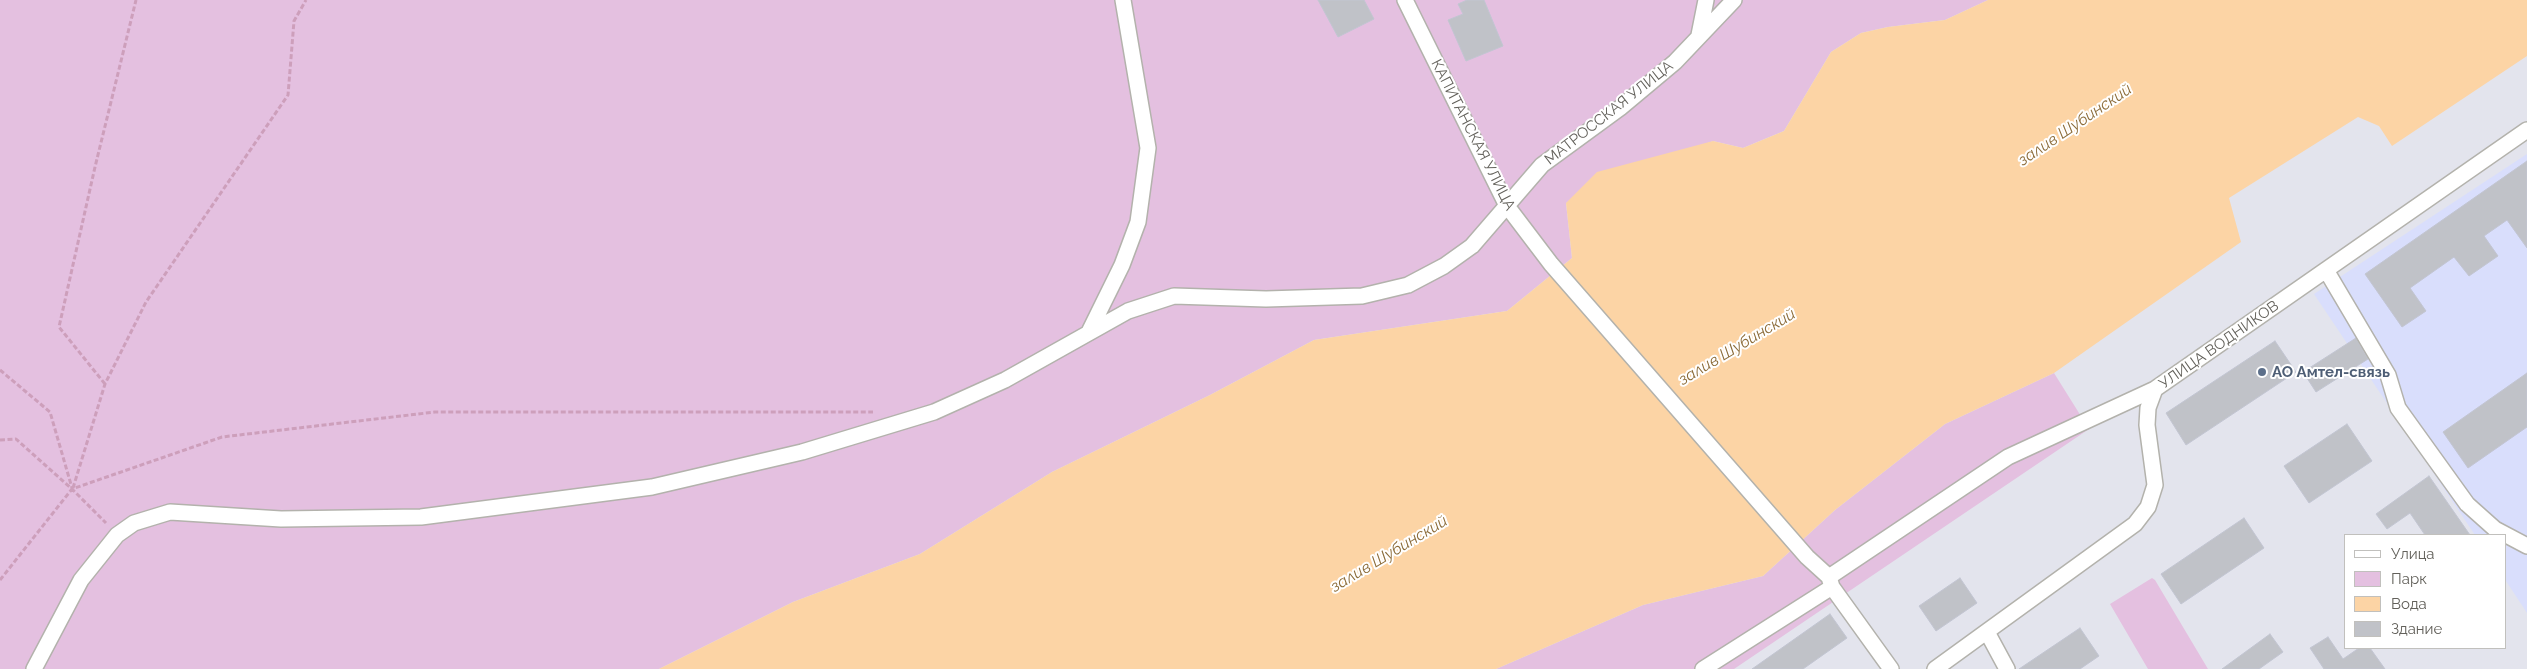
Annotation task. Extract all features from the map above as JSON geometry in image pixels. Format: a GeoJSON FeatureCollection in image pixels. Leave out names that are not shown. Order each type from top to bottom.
{"type":"FeatureCollection","features":[{"type":"Feature","properties":{"kind":"street"},"geometry":{"type":"LineString","coordinates":[[1089,332],[1122,266],[1138,222],[1148,148],[1123,0]]}},
{"type":"Feature","properties":{"kind":"street","name":"КАПИТАНСКАЯ УЛИЦА"},"geometry":{"type":"LineString","coordinates":[[1404,0],[1507,206],[1552,264],[1831,582],[1891,669]]}},
{"type":"Feature","properties":{"kind":"street"},"geometry":{"type":"LineString","coordinates":[[1700,34],[1706,0]]}},
{"type":"Feature","properties":{"kind":"street","name":"МАТРОССКАЯ УЛИЦА"},"geometry":{"type":"LineString","coordinates":[[34,669],[81,580],[117,535],[134,523],[170,512],[281,519],[421,517],[652,487],[802,452],[934,412],[1005,380],[1128,311],[1174,296],[1266,299],[1362,296],[1408,285],[1444,266],[1472,246],[1542,165],[1634,96],[1675,62],[1734,0]]}},
{"type":"Feature","properties":{"kind":"street","name":"УЛИЦА ВОДНИКОВ"},"geometry":{"type":"LineString","coordinates":[[1936,669],[2135,524],[2148,507],[2155,485],[2147,425],[2148,408],[2156,389],[2527,130]]}},
{"type":"Feature","properties":{"kind":"street"},"geometry":{"type":"LineString","coordinates":[[2326,270],[2388,375],[2398,408],[2468,504],[2495,529],[2504,534]]}},
{"type":"Feature","properties":{"kind":"street"},"geometry":{"type":"LineString","coordinates":[[1702,669],[1831,582],[2008,457],[2156,389]]}},
{"type":"Feature","properties":{"kind":"street"},"geometry":{"type":"LineString","coordinates":[[2507,535],[2527,546]]}},
{"type":"Feature","properties":{"kind":"street"},"geometry":{"type":"LineString","coordinates":[[1987,632],[2007,669]]}},
{"type":"Feature","properties":{"kind":"path"},"geometry":{"type":"LineString","coordinates":[[105,384],[58,327],[94,167],[136,0]]}},
{"type":"Feature","properties":{"kind":"path"},"geometry":{"type":"LineString","coordinates":[[0,580],[72,489],[105,384],[146,302],[288,95],[294,21],[306,0]]}},
{"type":"Feature","properties":{"kind":"path"},"geometry":{"type":"LineString","coordinates":[[0,370],[50,412],[72,489]]}},
{"type":"Feature","properties":{"kind":"path"},"geometry":{"type":"LineString","coordinates":[[72,489],[222,437],[435,412],[874,412]]}},
{"type":"Feature","properties":{"kind":"path"},"geometry":{"type":"LineString","coordinates":[[0,440],[16,439],[72,489],[117,535]]}},
{"type":"Feature","properties":{"kind":"shaded area"},"geometry":{"type":"Polygon","coordinates":[[[2527,154],[2527,613],[2507,583],[2507,534],[2474,534],[2314,294],[2527,154]]]}},
{"type":"Feature","properties":{"kind":"green space"},"geometry":{"type":"Polygon","coordinates":[[[0,0],[1988,0],[1945,20],[1888,27],[1861,33],[1831,52],[1784,131],[1743,148],[1713,141],[1566,203],[1572,258],[1507,311],[1314,340],[1210,395],[1052,472],[920,554],[793,602],[659,669],[0,669],[0,0]]]}},
{"type":"Feature","properties":{"kind":"green space"},"geometry":{"type":"Polygon","coordinates":[[[2054,373],[2089,429],[1734,669],[1496,669],[1643,605],[1763,576],[1835,510],[1945,424],[2054,373]]]}},
{"type":"Feature","properties":{"kind":"green space"},"geometry":{"type":"Polygon","coordinates":[[[2152,578],[2155,580],[2208,669],[2148,669],[2110,604],[2152,578]]]}},
{"type":"Feature","properties":{"kind":"water","name":"залив Шубинский"},"geometry":{"type":"Polygon","coordinates":[[[1988,0],[2527,0],[2527,56],[2392,146],[2379,126],[2358,117],[2229,198],[2241,242],[2054,373],[1945,424],[1835,510],[1763,576],[1643,605],[1496,669],[659,669],[793,602],[920,554],[1052,472],[1210,395],[1314,340],[1507,311],[1572,258],[1566,203],[1597,172],[1713,141],[1743,148],[1784,131],[1831,52],[1861,33],[1888,27],[1945,20],[1988,0]]]}},
{"type":"Feature","properties":{"kind":"building"},"geometry":{"type":"Polygon","coordinates":[[[1318,0],[1364,0],[1374,19],[1338,37],[1318,0]]]}},
{"type":"Feature","properties":{"kind":"building"},"geometry":{"type":"Polygon","coordinates":[[[1467,0],[1484,0],[1503,46],[1466,61],[1448,20],[1463,14],[1458,4],[1467,0]]]}},
{"type":"Feature","properties":{"kind":"building"},"geometry":{"type":"Polygon","coordinates":[[[2527,161],[2527,248],[2507,220],[2484,236],[2498,256],[2469,276],[2454,257],[2410,288],[2426,311],[2402,327],[2365,274],[2527,161]]]}},
{"type":"Feature","properties":{"kind":"building"},"geometry":{"type":"Polygon","coordinates":[[[2356,338],[2368,359],[2316,392],[2303,372],[2356,338]]]}},
{"type":"Feature","properties":{"kind":"building"},"geometry":{"type":"Polygon","coordinates":[[[2275,341],[2296,372],[2186,445],[2166,413],[2275,341]]]}},
{"type":"Feature","properties":{"kind":"building"},"geometry":{"type":"Polygon","coordinates":[[[2527,373],[2527,427],[2468,468],[2443,432],[2527,373]]]}},
{"type":"Feature","properties":{"kind":"building"},"geometry":{"type":"Polygon","coordinates":[[[2347,424],[2372,461],[2309,503],[2284,466],[2347,424]]]}},
{"type":"Feature","properties":{"kind":"building"},"geometry":{"type":"Polygon","coordinates":[[[2429,476],[2469,534],[2424,534],[2410,513],[2387,529],[2376,514],[2429,476]]]}},
{"type":"Feature","properties":{"kind":"building"},"geometry":{"type":"Polygon","coordinates":[[[2244,518],[2264,548],[2181,604],[2161,574],[2244,518]]]}},
{"type":"Feature","properties":{"kind":"building"},"geometry":{"type":"Polygon","coordinates":[[[1960,578],[1977,603],[1936,631],[1919,606],[1960,578]]]}},
{"type":"Feature","properties":{"kind":"building"},"geometry":{"type":"Polygon","coordinates":[[[1830,614],[1847,638],[1803,669],[1752,669],[1830,614]]]}},
{"type":"Feature","properties":{"kind":"building"},"geometry":{"type":"Polygon","coordinates":[[[2080,628],[2099,656],[2080,669],[2019,669],[2080,628]]]}},
{"type":"Feature","properties":{"kind":"building"},"geometry":{"type":"Polygon","coordinates":[[[2270,634],[2283,652],[2259,669],[2222,669],[2270,634]]]}},
{"type":"Feature","properties":{"kind":"building"},"geometry":{"type":"Polygon","coordinates":[[[2328,637],[2343,659],[2358,649],[2371,649],[2385,669],[2324,669],[2310,648],[2328,637]]]}},
{"type":"Feature","properties":{"kind":"place","name":"АО Амтел-связь"},"geometry":{"type":"Point","coordinates":[2262,372]}}]}
